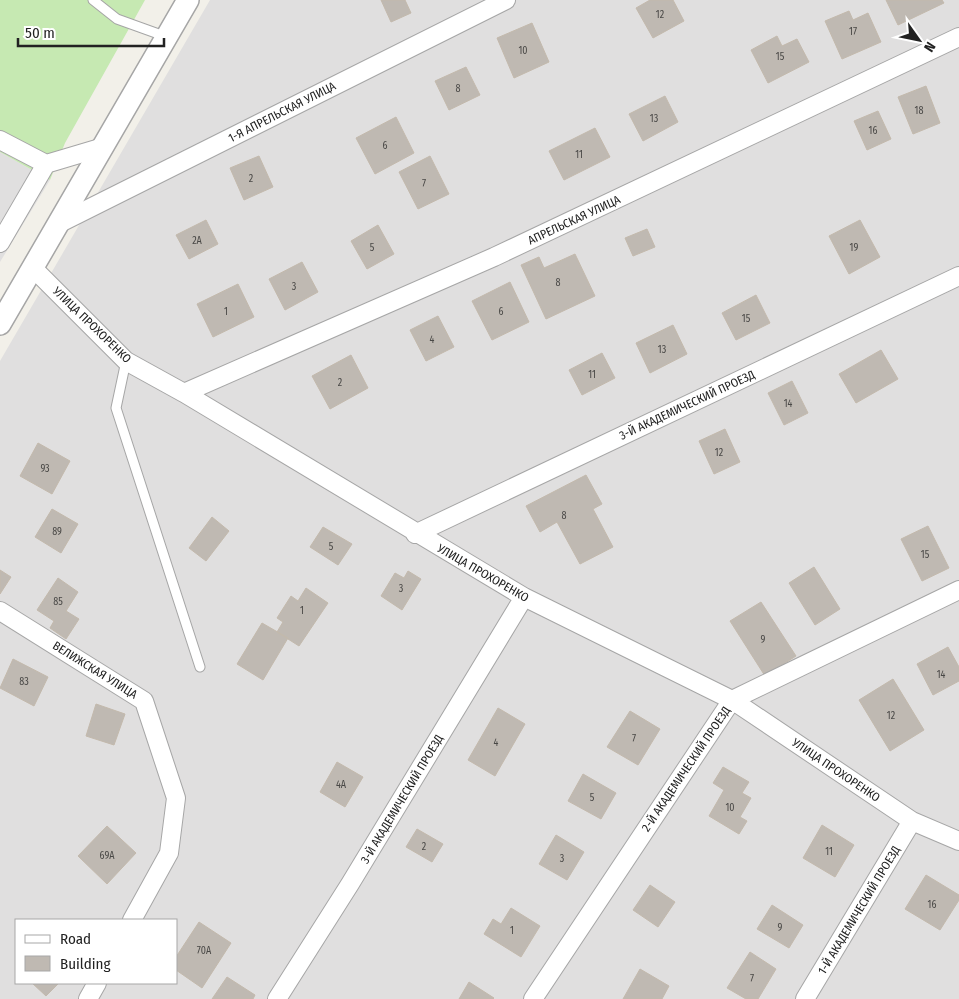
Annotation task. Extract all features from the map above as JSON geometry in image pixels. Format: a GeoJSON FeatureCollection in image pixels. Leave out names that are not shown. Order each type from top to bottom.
{"type":"FeatureCollection","features":[{"type":"Feature","properties":{"kind":"street"},"geometry":{"type":"LineString","coordinates":[[0,324],[188,0]]}},
{"type":"Feature","properties":{"kind":"street","name":"1-Я АПРЕЛЬСКАЯ УЛИЦА"},"geometry":{"type":"LineString","coordinates":[[58,224],[506,0]]}},
{"type":"Feature","properties":{"kind":"street","name":"АПРЕЛЬСКАЯ УЛИЦА"},"geometry":{"type":"LineString","coordinates":[[184,393],[494,258],[959,37]]}},
{"type":"Feature","properties":{"kind":"street"},"geometry":{"type":"LineString","coordinates":[[0,140],[46,164]]}},
{"type":"Feature","properties":{"kind":"street"},"geometry":{"type":"LineString","coordinates":[[0,243],[46,164],[103,147]]}},
{"type":"Feature","properties":{"kind":"street","name":"УЛИЦА ПРОХОРЕНКО"},"geometry":{"type":"LineString","coordinates":[[33,268],[126,361],[184,393],[415,534],[524,597],[732,700],[912,821],[959,841]]}},
{"type":"Feature","properties":{"kind":"street","name":"3-Й АКАДЕМИЧЕСКИЙ ПРОЕЗД"},"geometry":{"type":"LineString","coordinates":[[415,534],[959,276]]}},
{"type":"Feature","properties":{"kind":"street","name":"2-Й АКАДЕМИЧЕСКИЙ ПРОЕЗД"},"geometry":{"type":"LineString","coordinates":[[533,999],[732,700],[959,590]]}},
{"type":"Feature","properties":{"kind":"street","name":"3-Й АКАДЕМИЧЕСКИЙ ПРОЕЗД"},"geometry":{"type":"LineString","coordinates":[[277,999],[350,884],[524,597]]}},
{"type":"Feature","properties":{"kind":"street","name":"ВЕЛИЖСКАЯ УЛИЦА"},"geometry":{"type":"LineString","coordinates":[[0,611],[144,701],[176,798],[170,853],[133,919]]}},
{"type":"Feature","properties":{"kind":"street","name":"1-Й АКАДЕМИЧЕСКИЙ ПРОЕЗД"},"geometry":{"type":"LineString","coordinates":[[805,999],[912,821]]}},
{"type":"Feature","properties":{"kind":"street"},"geometry":{"type":"LineString","coordinates":[[88,999],[96,984]]}},
{"type":"Feature","properties":{"kind":"lane"},"geometry":{"type":"LineString","coordinates":[[93,0],[117,19],[167,37]]}},
{"type":"Feature","properties":{"kind":"lane"},"geometry":{"type":"LineString","coordinates":[[126,361],[116,408],[200,667]]}},
{"type":"Feature","properties":{"kind":"shaded area"},"geometry":{"type":"Polygon","coordinates":[[[210,0],[959,0],[959,999],[0,999],[0,361],[210,0]]]}},
{"type":"Feature","properties":{"kind":"shaded area"},"geometry":{"type":"Polygon","coordinates":[[[0,152],[50,180],[0,262],[0,152]]]}},
{"type":"Feature","properties":{"kind":"green space"},"geometry":{"type":"Polygon","coordinates":[[[0,0],[145,0],[65,143],[50,180],[0,152],[0,0]]]}},
{"type":"Feature","properties":{"kind":"building"},"geometry":{"type":"Polygon","coordinates":[[[381,0],[405,0],[411,13],[391,22],[381,0]]]}},
{"type":"Feature","properties":{"kind":"building"},"geometry":{"type":"Polygon","coordinates":[[[650,0],[673,0],[684,21],[653,38],[636,8],[650,0]]]}},
{"type":"Feature","properties":{"kind":"building"},"geometry":{"type":"Polygon","coordinates":[[[886,0],[942,0],[944,3],[898,25],[886,0]]]}},
{"type":"Feature","properties":{"kind":"building"},"geometry":{"type":"Polygon","coordinates":[[[849,11],[853,20],[868,13],[881,42],[842,59],[825,21],[849,11]]]}},
{"type":"Feature","properties":{"kind":"building"},"geometry":{"type":"Polygon","coordinates":[[[532,23],[549,62],[514,78],[497,38],[532,23]]]}},
{"type":"Feature","properties":{"kind":"building"},"geometry":{"type":"Polygon","coordinates":[[[777,36],[782,46],[797,39],[809,62],[768,83],[751,50],[777,36]]]}},
{"type":"Feature","properties":{"kind":"building"},"geometry":{"type":"Polygon","coordinates":[[[466,67],[480,95],[449,110],[435,81],[466,67]]]}},
{"type":"Feature","properties":{"kind":"building"},"geometry":{"type":"Polygon","coordinates":[[[926,86],[940,123],[913,134],[898,97],[926,86]]]}},
{"type":"Feature","properties":{"kind":"building"},"geometry":{"type":"Polygon","coordinates":[[[665,96],[678,122],[643,141],[629,114],[665,96]]]}},
{"type":"Feature","properties":{"kind":"building"},"geometry":{"type":"Polygon","coordinates":[[[878,111],[891,139],[867,150],[854,121],[878,111]]]}},
{"type":"Feature","properties":{"kind":"building"},"geometry":{"type":"Polygon","coordinates":[[[396,117],[414,153],[375,174],[356,138],[396,117]]]}},
{"type":"Feature","properties":{"kind":"building"},"geometry":{"type":"Polygon","coordinates":[[[595,128],[610,157],[564,180],[549,151],[595,128]]]}},
{"type":"Feature","properties":{"kind":"building"},"geometry":{"type":"Polygon","coordinates":[[[259,156],[273,187],[244,200],[230,168],[259,156]]]}},
{"type":"Feature","properties":{"kind":"building"},"geometry":{"type":"Polygon","coordinates":[[[430,156],[449,194],[418,209],[399,172],[430,156]]]}},
{"type":"Feature","properties":{"kind":"building"},"geometry":{"type":"Polygon","coordinates":[[[206,220],[218,244],[189,259],[176,235],[206,220]]]}},
{"type":"Feature","properties":{"kind":"building"},"geometry":{"type":"Polygon","coordinates":[[[860,220],[880,257],[849,274],[829,236],[860,220]]]}},
{"type":"Feature","properties":{"kind":"building"},"geometry":{"type":"Polygon","coordinates":[[[378,225],[394,254],[367,269],[351,241],[378,225]]]}},
{"type":"Feature","properties":{"kind":"building"},"geometry":{"type":"Polygon","coordinates":[[[647,229],[655,247],[633,256],[625,238],[647,229]]]}},
{"type":"Feature","properties":{"kind":"building"},"geometry":{"type":"Polygon","coordinates":[[[575,254],[595,296],[546,319],[521,265],[539,257],[544,268],[575,254]]]}},
{"type":"Feature","properties":{"kind":"building"},"geometry":{"type":"Polygon","coordinates":[[[302,262],[318,292],[285,310],[269,279],[302,262]]]}},
{"type":"Feature","properties":{"kind":"building"},"geometry":{"type":"Polygon","coordinates":[[[510,282],[529,322],[492,340],[472,301],[510,282]]]}},
{"type":"Feature","properties":{"kind":"building"},"geometry":{"type":"Polygon","coordinates":[[[238,284],[254,317],[213,337],[197,304],[238,284]]]}},
{"type":"Feature","properties":{"kind":"building"},"geometry":{"type":"Polygon","coordinates":[[[756,295],[770,323],[736,340],[722,313],[756,295]]]}},
{"type":"Feature","properties":{"kind":"building"},"geometry":{"type":"Polygon","coordinates":[[[438,316],[454,347],[426,361],[410,330],[438,316]]]}},
{"type":"Feature","properties":{"kind":"building"},"geometry":{"type":"Polygon","coordinates":[[[673,325],[687,354],[650,373],[636,343],[673,325]]]}},
{"type":"Feature","properties":{"kind":"building"},"geometry":{"type":"Polygon","coordinates":[[[881,350],[898,379],[856,403],[839,374],[881,350]]]}},
{"type":"Feature","properties":{"kind":"building"},"geometry":{"type":"Polygon","coordinates":[[[602,353],[615,378],[582,395],[569,370],[602,353]]]}},
{"type":"Feature","properties":{"kind":"building"},"geometry":{"type":"Polygon","coordinates":[[[351,355],[368,388],[330,409],[312,376],[351,355]]]}},
{"type":"Feature","properties":{"kind":"building"},"geometry":{"type":"Polygon","coordinates":[[[792,381],[808,413],[784,425],[768,393],[792,381]]]}},
{"type":"Feature","properties":{"kind":"building"},"geometry":{"type":"Polygon","coordinates":[[[725,429],[740,462],[714,474],[699,441],[725,429]]]}},
{"type":"Feature","properties":{"kind":"building"},"geometry":{"type":"Polygon","coordinates":[[[38,443],[70,461],[52,494],[20,476],[38,443]]]}},
{"type":"Feature","properties":{"kind":"building"},"geometry":{"type":"Polygon","coordinates":[[[586,475],[602,504],[593,509],[613,547],[580,564],[557,522],[540,532],[526,506],[586,475]]]}},
{"type":"Feature","properties":{"kind":"building"},"geometry":{"type":"Polygon","coordinates":[[[52,509],[78,524],[61,553],[35,537],[52,509]]]}},
{"type":"Feature","properties":{"kind":"building"},"geometry":{"type":"Polygon","coordinates":[[[212,517],[229,531],[206,561],[189,548],[212,517]]]}},
{"type":"Feature","properties":{"kind":"building"},"geometry":{"type":"Polygon","coordinates":[[[928,526],[949,568],[922,581],[901,539],[928,526]]]}},
{"type":"Feature","properties":{"kind":"building"},"geometry":{"type":"Polygon","coordinates":[[[323,527],[352,544],[338,565],[310,547],[323,527]]]}},
{"type":"Feature","properties":{"kind":"building"},"geometry":{"type":"Polygon","coordinates":[[[814,567],[840,609],[815,625],[789,583],[814,567]]]}},
{"type":"Feature","properties":{"kind":"building"},"geometry":{"type":"Polygon","coordinates":[[[0,570],[11,577],[0,594],[0,570]]]}},
{"type":"Feature","properties":{"kind":"building"},"geometry":{"type":"Polygon","coordinates":[[[408,571],[421,579],[402,610],[381,596],[395,573],[404,578],[408,571]]]}},
{"type":"Feature","properties":{"kind":"building"},"geometry":{"type":"Polygon","coordinates":[[[58,578],[78,592],[66,611],[79,619],[66,639],[50,628],[54,621],[37,610],[58,578]]]}},
{"type":"Feature","properties":{"kind":"building"},"geometry":{"type":"Polygon","coordinates":[[[306,588],[328,603],[299,646],[277,632],[283,622],[277,618],[291,596],[298,601],[306,588]]]}},
{"type":"Feature","properties":{"kind":"building"},"geometry":{"type":"Polygon","coordinates":[[[761,602],[796,656],[765,676],[730,621],[761,602]]]}},
{"type":"Feature","properties":{"kind":"building"},"geometry":{"type":"Polygon","coordinates":[[[262,623],[288,638],[263,680],[237,664],[262,623]]]}},
{"type":"Feature","properties":{"kind":"building"},"geometry":{"type":"Polygon","coordinates":[[[948,647],[959,667],[959,681],[933,695],[917,664],[948,647]]]}},
{"type":"Feature","properties":{"kind":"building"},"geometry":{"type":"Polygon","coordinates":[[[13,659],[48,677],[34,706],[0,688],[13,659]]]}},
{"type":"Feature","properties":{"kind":"building"},"geometry":{"type":"Polygon","coordinates":[[[893,679],[924,730],[890,751],[859,700],[893,679]]]}},
{"type":"Feature","properties":{"kind":"building"},"geometry":{"type":"Polygon","coordinates":[[[96,704],[125,714],[114,745],[86,736],[96,704]]]}},
{"type":"Feature","properties":{"kind":"building"},"geometry":{"type":"Polygon","coordinates":[[[498,708],[525,724],[495,776],[468,760],[498,708]]]}},
{"type":"Feature","properties":{"kind":"building"},"geometry":{"type":"Polygon","coordinates":[[[630,711],[660,729],[638,765],[607,747],[630,711]]]}},
{"type":"Feature","properties":{"kind":"building"},"geometry":{"type":"Polygon","coordinates":[[[337,762],[363,777],[345,807],[320,792],[337,762]]]}},
{"type":"Feature","properties":{"kind":"building"},"geometry":{"type":"Polygon","coordinates":[[[723,767],[749,782],[742,793],[751,798],[740,817],[747,821],[739,834],[709,816],[724,790],[713,783],[723,767]]]}},
{"type":"Feature","properties":{"kind":"building"},"geometry":{"type":"Polygon","coordinates":[[[583,774],[616,793],[601,819],[568,801],[583,774]]]}},
{"type":"Feature","properties":{"kind":"building"},"geometry":{"type":"Polygon","coordinates":[[[822,825],[854,845],[835,877],[803,858],[822,825]]]}},
{"type":"Feature","properties":{"kind":"building"},"geometry":{"type":"Polygon","coordinates":[[[107,826],[136,853],[107,884],[78,856],[107,826]]]}},
{"type":"Feature","properties":{"kind":"building"},"geometry":{"type":"Polygon","coordinates":[[[417,829],[443,844],[432,862],[406,847],[417,829]]]}},
{"type":"Feature","properties":{"kind":"building"},"geometry":{"type":"Polygon","coordinates":[[[556,835],[584,852],[567,880],[539,864],[556,835]]]}},
{"type":"Feature","properties":{"kind":"building"},"geometry":{"type":"Polygon","coordinates":[[[926,875],[959,895],[959,900],[940,930],[905,909],[926,875]]]}},
{"type":"Feature","properties":{"kind":"building"},"geometry":{"type":"Polygon","coordinates":[[[650,885],[675,902],[658,927],[633,910],[650,885]]]}},
{"type":"Feature","properties":{"kind":"building"},"geometry":{"type":"Polygon","coordinates":[[[772,905],[803,925],[789,948],[757,929],[772,905]]]}},
{"type":"Feature","properties":{"kind":"building"},"geometry":{"type":"Polygon","coordinates":[[[511,908],[540,926],[521,957],[484,934],[493,919],[501,924],[511,908]]]}},
{"type":"Feature","properties":{"kind":"building"},"geometry":{"type":"Polygon","coordinates":[[[199,922],[231,943],[202,988],[178,971],[178,954],[199,922]]]}},
{"type":"Feature","properties":{"kind":"building"},"geometry":{"type":"Polygon","coordinates":[[[750,952],[776,969],[758,999],[746,999],[727,988],[750,952]]]}},
{"type":"Feature","properties":{"kind":"building"},"geometry":{"type":"Polygon","coordinates":[[[640,969],[669,986],[662,999],[623,999],[640,969]]]}},
{"type":"Feature","properties":{"kind":"building"},"geometry":{"type":"Polygon","coordinates":[[[227,977],[255,995],[253,999],[212,999],[227,977]]]}},
{"type":"Feature","properties":{"kind":"building"},"geometry":{"type":"Polygon","coordinates":[[[469,982],[494,998],[459,999],[469,982]]]}},
{"type":"Feature","properties":{"kind":"building"},"geometry":{"type":"Polygon","coordinates":[[[33,984],[58,984],[46,996],[33,984]]]}}]}
